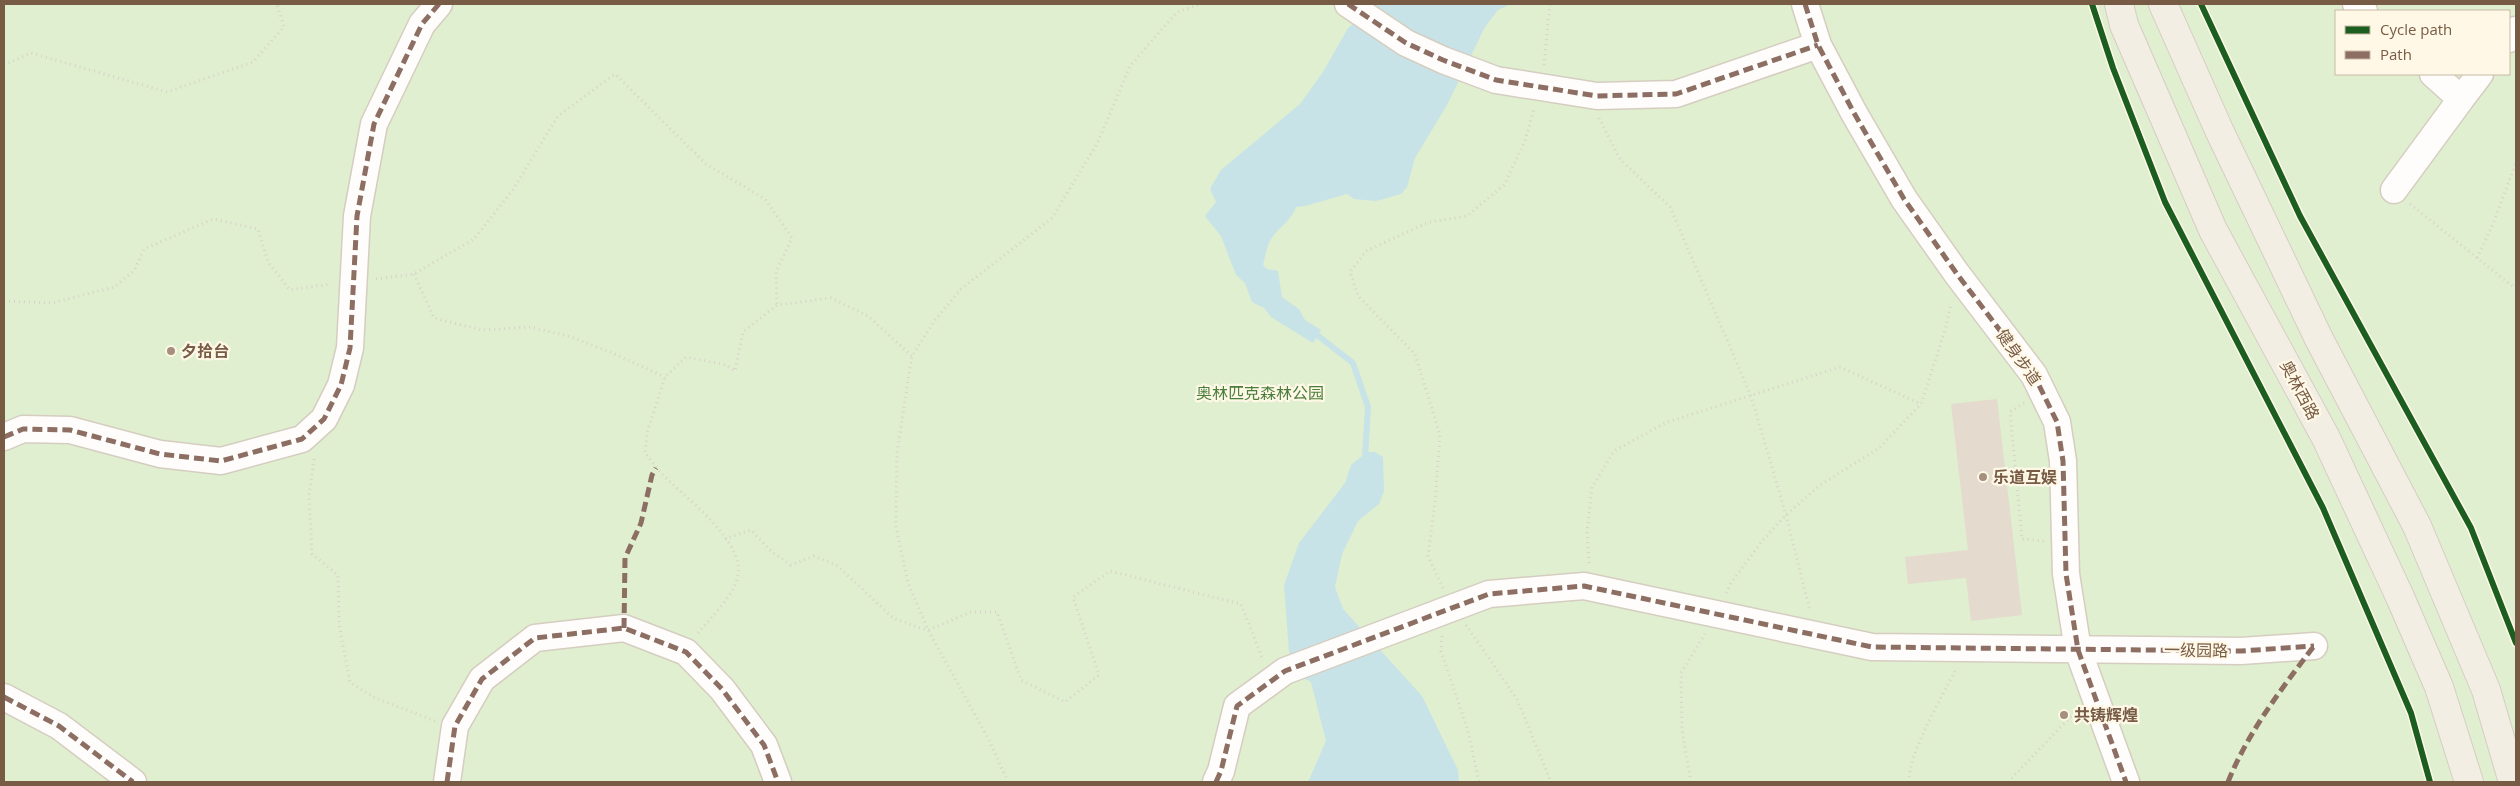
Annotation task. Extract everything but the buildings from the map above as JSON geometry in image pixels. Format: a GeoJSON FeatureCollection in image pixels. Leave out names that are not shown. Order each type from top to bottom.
{"type":"FeatureCollection","features":[{"type":"Feature","properties":{"kind":"main road","name":"奥林西路"},"geometry":{"type":"LineString","coordinates":[[2119,4],[2124,26],[2213,230],[2326,438],[2400,597],[2439,687],[2469,782]]}},
{"type":"Feature","properties":{"kind":"main road"},"geometry":{"type":"LineString","coordinates":[[2163,4],[2219,130],[2318,339],[2417,526],[2486,690],[2512,782]]}},
{"type":"Feature","properties":{"kind":"street"},"geometry":{"type":"LineString","coordinates":[[4,436],[23,429],[70,430],[160,454],[221,461],[302,439],[324,419],[341,385],[350,348],[357,216],[374,124],[422,24],[440,4]]}},
{"type":"Feature","properties":{"kind":"street","name":"健身步道"},"geometry":{"type":"LineString","coordinates":[[1805,4],[1818,45],[1854,113],[1904,199],[1957,274],[2034,375],[2057,422],[2063,461],[2066,574],[2078,650],[2126,782]]}},
{"type":"Feature","properties":{"kind":"street"},"geometry":{"type":"LineString","coordinates":[[1354,7],[1406,43],[1442,60],[1496,80],[1587,94],[1676,94],[1818,45]]}},
{"type":"Feature","properties":{"kind":"street"},"geometry":{"type":"LineString","coordinates":[[2434,75],[2461,99]]}},
{"type":"Feature","properties":{"kind":"street"},"geometry":{"type":"LineString","coordinates":[[2394,190],[2479,75]]}},
{"type":"Feature","properties":{"kind":"street","name":"一级园路"},"geometry":{"type":"LineString","coordinates":[[1216,782],[1221,771],[1237,706],[1278,676],[1379,633],[1489,594],[1590,587],[1872,647],[1966,650],[2241,651],[2314,646]]}},
{"type":"Feature","properties":{"kind":"street"},"geometry":{"type":"LineString","coordinates":[[447,782],[455,726],[482,679],[535,638],[624,628],[686,652],[722,689],[764,745],[778,782]]}},
{"type":"Feature","properties":{"kind":"street"},"geometry":{"type":"LineString","coordinates":[[4,697],[59,726],[133,782]]}},
{"type":"Feature","properties":{"kind":"path"},"geometry":{"type":"LineString","coordinates":[[4,65],[31,53],[167,92],[253,62],[284,27],[277,4]]}},
{"type":"Feature","properties":{"kind":"path"},"geometry":{"type":"LineString","coordinates":[[1008,782],[980,723],[928,630],[908,583],[896,527],[897,452],[912,356],[935,320],[962,289],[1052,218],[1098,142],[1130,66],[1176,12],[1202,4]]}},
{"type":"Feature","properties":{"kind":"path"},"geometry":{"type":"LineString","coordinates":[[1550,4],[1548,38],[1540,88],[1525,141],[1504,185],[1466,216],[1429,222],[1366,251],[1350,272],[1358,296],[1415,354],[1440,435],[1436,502],[1428,556],[1448,609],[1517,699],[1551,782]]}},
{"type":"Feature","properties":{"kind":"path"},"geometry":{"type":"LineString","coordinates":[[4,301],[52,303],[114,287],[134,271],[144,249],[213,219],[258,228],[268,262],[290,290],[414,274],[474,239],[512,191],[558,116],[615,74],[706,164],[766,199],[792,238],[776,272],[778,305]]}},
{"type":"Feature","properties":{"kind":"path"},"geometry":{"type":"LineString","coordinates":[[1587,94],[1620,159],[1670,207],[1750,396],[1786,515],[1816,636]]}},
{"type":"Feature","properties":{"kind":"path"},"geometry":{"type":"LineString","coordinates":[[2477,258],[2492,226],[2516,163]]}},
{"type":"Feature","properties":{"kind":"path"},"geometry":{"type":"LineString","coordinates":[[2394,190],[2516,289]]}},
{"type":"Feature","properties":{"kind":"path"},"geometry":{"type":"LineString","coordinates":[[414,274],[434,318],[482,330],[531,328],[571,337],[665,377]]}},
{"type":"Feature","properties":{"kind":"path"},"geometry":{"type":"LineString","coordinates":[[1691,782],[1682,730],[1681,672],[1718,614],[1730,583],[1762,541],[1786,515],[1819,486],[1879,448],[1920,404],[1945,330],[1957,274]]}},
{"type":"Feature","properties":{"kind":"path"},"geometry":{"type":"LineString","coordinates":[[686,652],[700,631],[721,608],[738,575],[737,555],[707,514],[661,474],[645,453],[647,433],[665,377],[686,357],[726,365],[735,371],[743,332],[778,305],[832,298],[868,316],[912,356]]}},
{"type":"Feature","properties":{"kind":"path"},"geometry":{"type":"LineString","coordinates":[[1590,587],[1587,532],[1592,487],[1614,451],[1665,423],[1840,367],[1920,404]]}},
{"type":"Feature","properties":{"kind":"path"},"geometry":{"type":"LineString","coordinates":[[2042,391],[2010,412],[2022,539],[2064,543]]}},
{"type":"Feature","properties":{"kind":"path"},"geometry":{"type":"LineString","coordinates":[[302,439],[314,458],[310,495],[312,554],[338,575],[339,625],[350,682],[373,697],[430,720],[455,726]]}},
{"type":"Feature","properties":{"kind":"path"},"geometry":{"type":"LineString","coordinates":[[724,539],[751,530],[772,552],[790,565],[814,556],[838,566],[893,618],[928,630],[971,612],[996,612],[1021,680],[1065,702],[1099,675],[1073,596],[1110,571],[1241,604],[1278,676]]}},
{"type":"Feature","properties":{"kind":"path"},"geometry":{"type":"LineString","coordinates":[[1448,609],[1441,651],[1468,731],[1479,782]]}},
{"type":"Feature","properties":{"kind":"path"},"geometry":{"type":"LineString","coordinates":[[1909,782],[1908,772],[1930,721],[1966,650]]}},
{"type":"Feature","properties":{"kind":"path"},"geometry":{"type":"LineString","coordinates":[[2008,782],[2093,694]]}},
{"type":"Feature","properties":{"kind":"green space","name":"奥林匹克森林公园"},"geometry":{"type":"Polygon","coordinates":[[[4,4],[2516,4],[2516,782],[4,782],[4,4]]]}},
{"type":"Feature","properties":{"kind":"water"},"geometry":{"type":"Polygon","coordinates":[[[1377,4],[1511,4],[1498,10],[1485,27],[1447,105],[1415,158],[1407,187],[1401,194],[1376,201],[1354,199],[1347,194],[1296,207],[1272,238],[1263,265],[1267,269],[1278,271],[1282,297],[1299,309],[1305,320],[1321,330],[1313,343],[1271,317],[1264,308],[1252,302],[1245,283],[1236,275],[1221,236],[1205,216],[1216,202],[1210,189],[1221,170],[1300,104],[1323,72],[1348,28],[1377,4]]]}},
{"type":"Feature","properties":{"kind":"water"},"geometry":{"type":"Polygon","coordinates":[[[1367,452],[1375,452],[1383,457],[1384,491],[1379,504],[1358,521],[1342,554],[1335,587],[1343,609],[1422,696],[1458,770],[1459,782],[1308,782],[1326,741],[1311,682],[1303,678],[1291,679],[1284,585],[1299,543],[1345,483],[1351,465],[1367,452]]]}},
{"type":"Feature","properties":{"kind":"waterway"},"geometry":{"type":"LineString","coordinates":[[1312,331],[1353,363],[1368,407],[1365,458]]}},
{"type":"Feature","properties":{"kind":"marked path"},"geometry":{"type":"LineString","coordinates":[[4,437],[23,429],[70,430],[160,454],[221,461],[302,439],[324,419],[341,385],[350,348],[357,216],[374,124],[422,24],[439,4]]}},
{"type":"Feature","properties":{"kind":"marked path"},"geometry":{"type":"LineString","coordinates":[[1348,4],[1406,43],[1443,60],[1496,80],[1597,96],[1676,94],[1818,45]]}},
{"type":"Feature","properties":{"kind":"marked path"},"geometry":{"type":"LineString","coordinates":[[1805,4],[1818,45],[1854,113],[1904,199],[1957,274],[2034,375],[2057,422],[2063,461],[2066,574],[2078,650],[2126,782]]}},
{"type":"Feature","properties":{"kind":"marked path"},"geometry":{"type":"LineString","coordinates":[[624,628],[625,558],[641,523],[652,475],[656,468]]}},
{"type":"Feature","properties":{"kind":"marked path"},"geometry":{"type":"LineString","coordinates":[[1216,782],[1221,771],[1237,706],[1285,671],[1489,594],[1584,586],[1872,647],[2241,651],[2314,646]]}},
{"type":"Feature","properties":{"kind":"marked path"},"geometry":{"type":"LineString","coordinates":[[447,782],[455,726],[482,679],[535,638],[624,628],[686,652],[722,689],[764,745],[778,782]]}},
{"type":"Feature","properties":{"kind":"marked path"},"geometry":{"type":"LineString","coordinates":[[2228,782],[2256,728],[2278,694],[2314,646]]}},
{"type":"Feature","properties":{"kind":"marked path"},"geometry":{"type":"LineString","coordinates":[[4,697],[59,726],[133,782]]}},
{"type":"Feature","properties":{"kind":"cycle path"},"geometry":{"type":"LineString","coordinates":[[2092,4],[2113,68],[2165,202],[2323,508],[2411,713],[2430,782]]}},
{"type":"Feature","properties":{"kind":"cycle path"},"geometry":{"type":"LineString","coordinates":[[2201,4],[2300,216],[2471,528],[2516,643]]}},
{"type":"Feature","properties":{"kind":"place","name":"夕拾台"},"geometry":{"type":"Point","coordinates":[171,351]}},
{"type":"Feature","properties":{"kind":"place","name":"乐道互娱"},"geometry":{"type":"Point","coordinates":[1983,477]}},
{"type":"Feature","properties":{"kind":"place","name":"共铸辉煌"},"geometry":{"type":"Point","coordinates":[2064,715]}}]}
